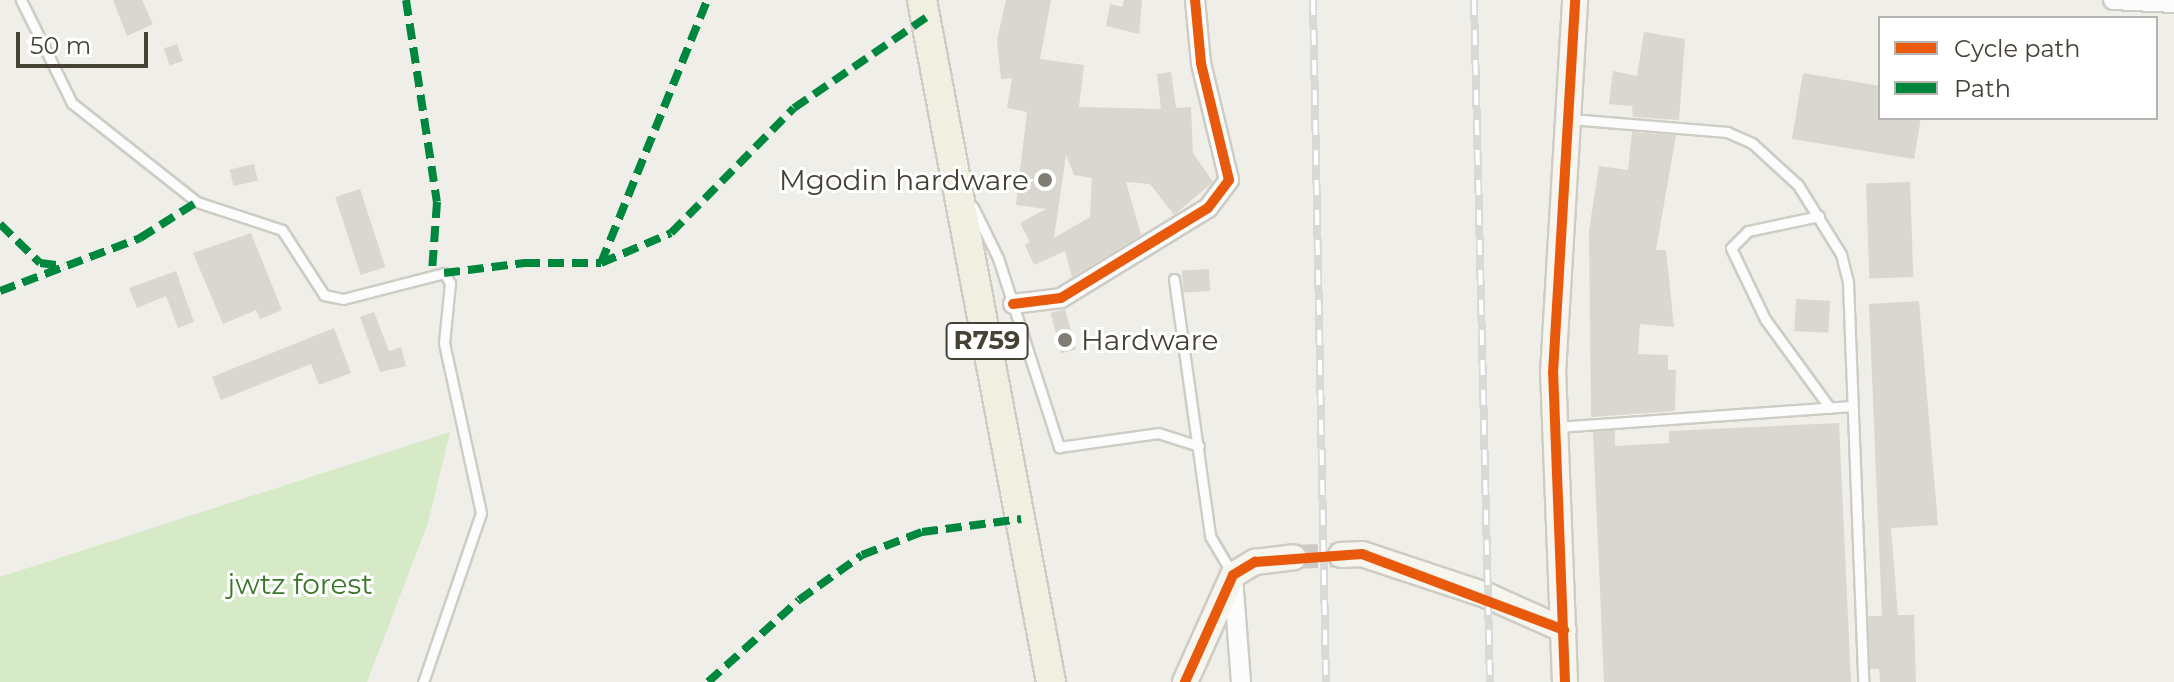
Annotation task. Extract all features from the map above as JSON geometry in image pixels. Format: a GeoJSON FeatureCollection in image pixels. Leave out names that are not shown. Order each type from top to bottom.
{"type":"FeatureCollection","features":[{"type":"Feature","properties":{"kind":"main road","name":"R759"},"geometry":{"type":"LineString","coordinates":[[922,0],[1051,682]]}},
{"type":"Feature","properties":{"kind":"street"},"geometry":{"type":"LineString","coordinates":[[1013,304],[1061,298],[1208,208],[1229,180],[1201,63],[1195,0]]}},
{"type":"Feature","properties":{"kind":"street"},"geometry":{"type":"LineString","coordinates":[[1565,682],[1558,427],[1553,373],[1575,0]]}},
{"type":"Feature","properties":{"kind":"street"},"geometry":{"type":"LineString","coordinates":[[2113,0],[2174,3]]}},
{"type":"Feature","properties":{"kind":"street"},"geometry":{"type":"LineString","coordinates":[[1341,555],[1362,554],[1474,591],[1564,630]]}},
{"type":"Feature","properties":{"kind":"street"},"geometry":{"type":"LineString","coordinates":[[1185,682],[1233,575],[1255,562],[1294,557]]}},
{"type":"Feature","properties":{"kind":"street"},"geometry":{"type":"LineString","coordinates":[[1233,575],[1241,682]]}},
{"type":"Feature","properties":{"kind":"lane"},"geometry":{"type":"LineString","coordinates":[[21,0],[72,103],[197,202],[282,230],[324,295],[343,299],[444,273],[450,283],[444,343],[481,513],[423,682]]}},
{"type":"Feature","properties":{"kind":"lane"},"geometry":{"type":"LineString","coordinates":[[1570,119],[1727,132],[1774,157],[1819,216],[1848,283],[1863,682]]}},
{"type":"Feature","properties":{"kind":"lane"},"geometry":{"type":"LineString","coordinates":[[955,172],[1013,304],[1059,447],[1158,433],[1199,446]]}},
{"type":"Feature","properties":{"kind":"lane"},"geometry":{"type":"LineString","coordinates":[[1819,216],[1748,231],[1731,248],[1765,319],[1830,408]]}},
{"type":"Feature","properties":{"kind":"lane"},"geometry":{"type":"LineString","coordinates":[[1174,279],[1177,336],[1199,446],[1210,536],[1233,575]]}},
{"type":"Feature","properties":{"kind":"lane"},"geometry":{"type":"LineString","coordinates":[[1558,427],[1851,406]]}},
{"type":"Feature","properties":{"kind":"green space","name":"jwtz forest"},"geometry":{"type":"Polygon","coordinates":[[[450,432],[428,523],[367,682],[0,682],[0,577],[450,432]]]}},
{"type":"Feature","properties":{"kind":"building"},"geometry":{"type":"Polygon","coordinates":[[[113,0],[142,0],[153,24],[127,36],[113,0]]]}},
{"type":"Feature","properties":{"kind":"building"},"geometry":{"type":"Polygon","coordinates":[[[1006,0],[1051,0],[1040,59],[1084,65],[1079,107],[1161,109],[1157,74],[1171,72],[1176,108],[1191,107],[1193,153],[1213,182],[1174,215],[1150,184],[1126,182],[1141,235],[1072,277],[1065,251],[1034,265],[1025,245],[1030,242],[1020,223],[1046,209],[1016,205],[1027,112],[1007,108],[1012,78],[1001,79],[997,40],[1006,0]],[[1066,155],[1054,238],[1090,217],[1092,178],[1074,175],[1066,155]]]}},
{"type":"Feature","properties":{"kind":"building"},"geometry":{"type":"Polygon","coordinates":[[[1124,0],[1142,0],[1139,34],[1106,26],[1110,4],[1122,7],[1124,0]]]}},
{"type":"Feature","properties":{"kind":"building"},"geometry":{"type":"Polygon","coordinates":[[[1644,32],[1685,39],[1679,120],[1633,117],[1632,106],[1609,104],[1613,71],[1637,76],[1644,32]]]}},
{"type":"Feature","properties":{"kind":"building"},"geometry":{"type":"Polygon","coordinates":[[[177,44],[183,61],[170,66],[164,49],[177,44]]]}},
{"type":"Feature","properties":{"kind":"building"},"geometry":{"type":"Polygon","coordinates":[[[1803,73],[1878,86],[1878,120],[1921,120],[1914,159],[1792,139],[1803,73]]]}},
{"type":"Feature","properties":{"kind":"building"},"geometry":{"type":"Polygon","coordinates":[[[1632,132],[1676,135],[1656,250],[1666,250],[1674,327],[1640,324],[1638,354],[1668,355],[1668,370],[1676,370],[1675,411],[1591,417],[1589,231],[1599,166],[1628,170],[1632,132]]]}},
{"type":"Feature","properties":{"kind":"building"},"geometry":{"type":"Polygon","coordinates":[[[254,164],[258,181],[233,186],[230,170],[254,164]]]}},
{"type":"Feature","properties":{"kind":"building"},"geometry":{"type":"Polygon","coordinates":[[[1910,182],[1913,277],[1869,278],[1866,184],[1910,182]]]}},
{"type":"Feature","properties":{"kind":"building"},"geometry":{"type":"Polygon","coordinates":[[[360,189],[385,267],[361,275],[335,197],[360,189]]]}},
{"type":"Feature","properties":{"kind":"building"},"geometry":{"type":"Polygon","coordinates":[[[251,233],[282,310],[260,319],[256,310],[223,324],[193,253],[251,233]]]}},
{"type":"Feature","properties":{"kind":"building"},"geometry":{"type":"Polygon","coordinates":[[[1209,269],[1210,291],[1183,292],[1182,270],[1209,269]]]}},
{"type":"Feature","properties":{"kind":"building"},"geometry":{"type":"Polygon","coordinates":[[[176,271],[194,322],[178,328],[166,296],[137,308],[129,288],[176,271]]]}},
{"type":"Feature","properties":{"kind":"building"},"geometry":{"type":"Polygon","coordinates":[[[1796,299],[1830,301],[1828,333],[1794,331],[1796,299]]]}},
{"type":"Feature","properties":{"kind":"building"},"geometry":{"type":"Polygon","coordinates":[[[1919,301],[1938,525],[1891,528],[1898,615],[1914,615],[1916,682],[1880,682],[1879,669],[1870,669],[1868,616],[1882,616],[1869,304],[1919,301]]]}},
{"type":"Feature","properties":{"kind":"building"},"geometry":{"type":"Polygon","coordinates":[[[1065,309],[1076,350],[1061,353],[1051,313],[1065,309]]]}},
{"type":"Feature","properties":{"kind":"building"},"geometry":{"type":"Polygon","coordinates":[[[374,312],[389,351],[401,347],[406,366],[380,372],[360,317],[374,312]]]}},
{"type":"Feature","properties":{"kind":"building"},"geometry":{"type":"Polygon","coordinates":[[[334,328],[351,373],[319,385],[311,364],[221,400],[212,377],[334,328]]]}},
{"type":"Feature","properties":{"kind":"building"},"geometry":{"type":"Polygon","coordinates":[[[1839,423],[1851,682],[1604,682],[1593,432],[1615,430],[1615,446],[1669,443],[1669,431],[1839,423]]]}},
{"type":"Feature","properties":{"kind":"tunnel"},"geometry":{"type":"LineString","coordinates":[[1294,557],[1341,555]]}},
{"type":"Feature","properties":{"kind":"railway"},"geometry":{"type":"LineString","coordinates":[[1313,0],[1326,682]]}},
{"type":"Feature","properties":{"kind":"railway"},"geometry":{"type":"LineString","coordinates":[[1474,0],[1490,682]]}},
{"type":"Feature","properties":{"kind":"marked path"},"geometry":{"type":"LineString","coordinates":[[406,0],[437,202],[432,272]]}},
{"type":"Feature","properties":{"kind":"marked path"},"geometry":{"type":"LineString","coordinates":[[601,263],[707,0]]}},
{"type":"Feature","properties":{"kind":"marked path"},"geometry":{"type":"LineString","coordinates":[[444,273],[524,263],[601,263],[671,233],[794,108],[927,17]]}},
{"type":"Feature","properties":{"kind":"marked path"},"geometry":{"type":"LineString","coordinates":[[0,291],[140,238],[197,202]]}},
{"type":"Feature","properties":{"kind":"marked path"},"geometry":{"type":"LineString","coordinates":[[0,224],[40,263],[64,266]]}},
{"type":"Feature","properties":{"kind":"marked path"},"geometry":{"type":"LineString","coordinates":[[708,682],[799,600],[862,555],[922,532],[1021,519]]}},
{"type":"Feature","properties":{"kind":"cycle path"},"geometry":{"type":"LineString","coordinates":[[1013,304],[1061,298],[1208,208],[1229,180],[1201,63],[1195,0]]}},
{"type":"Feature","properties":{"kind":"cycle path"},"geometry":{"type":"LineString","coordinates":[[1565,682],[1553,373],[1575,0]]}},
{"type":"Feature","properties":{"kind":"cycle path"},"geometry":{"type":"LineString","coordinates":[[1185,682],[1233,575],[1255,562],[1362,554],[1564,630]]}},
{"type":"Feature","properties":{"kind":"place","name":"Mgodin hardware"},"geometry":{"type":"Point","coordinates":[1045,180]}},
{"type":"Feature","properties":{"kind":"place","name":"Hardware"},"geometry":{"type":"Point","coordinates":[1065,340]}}]}
